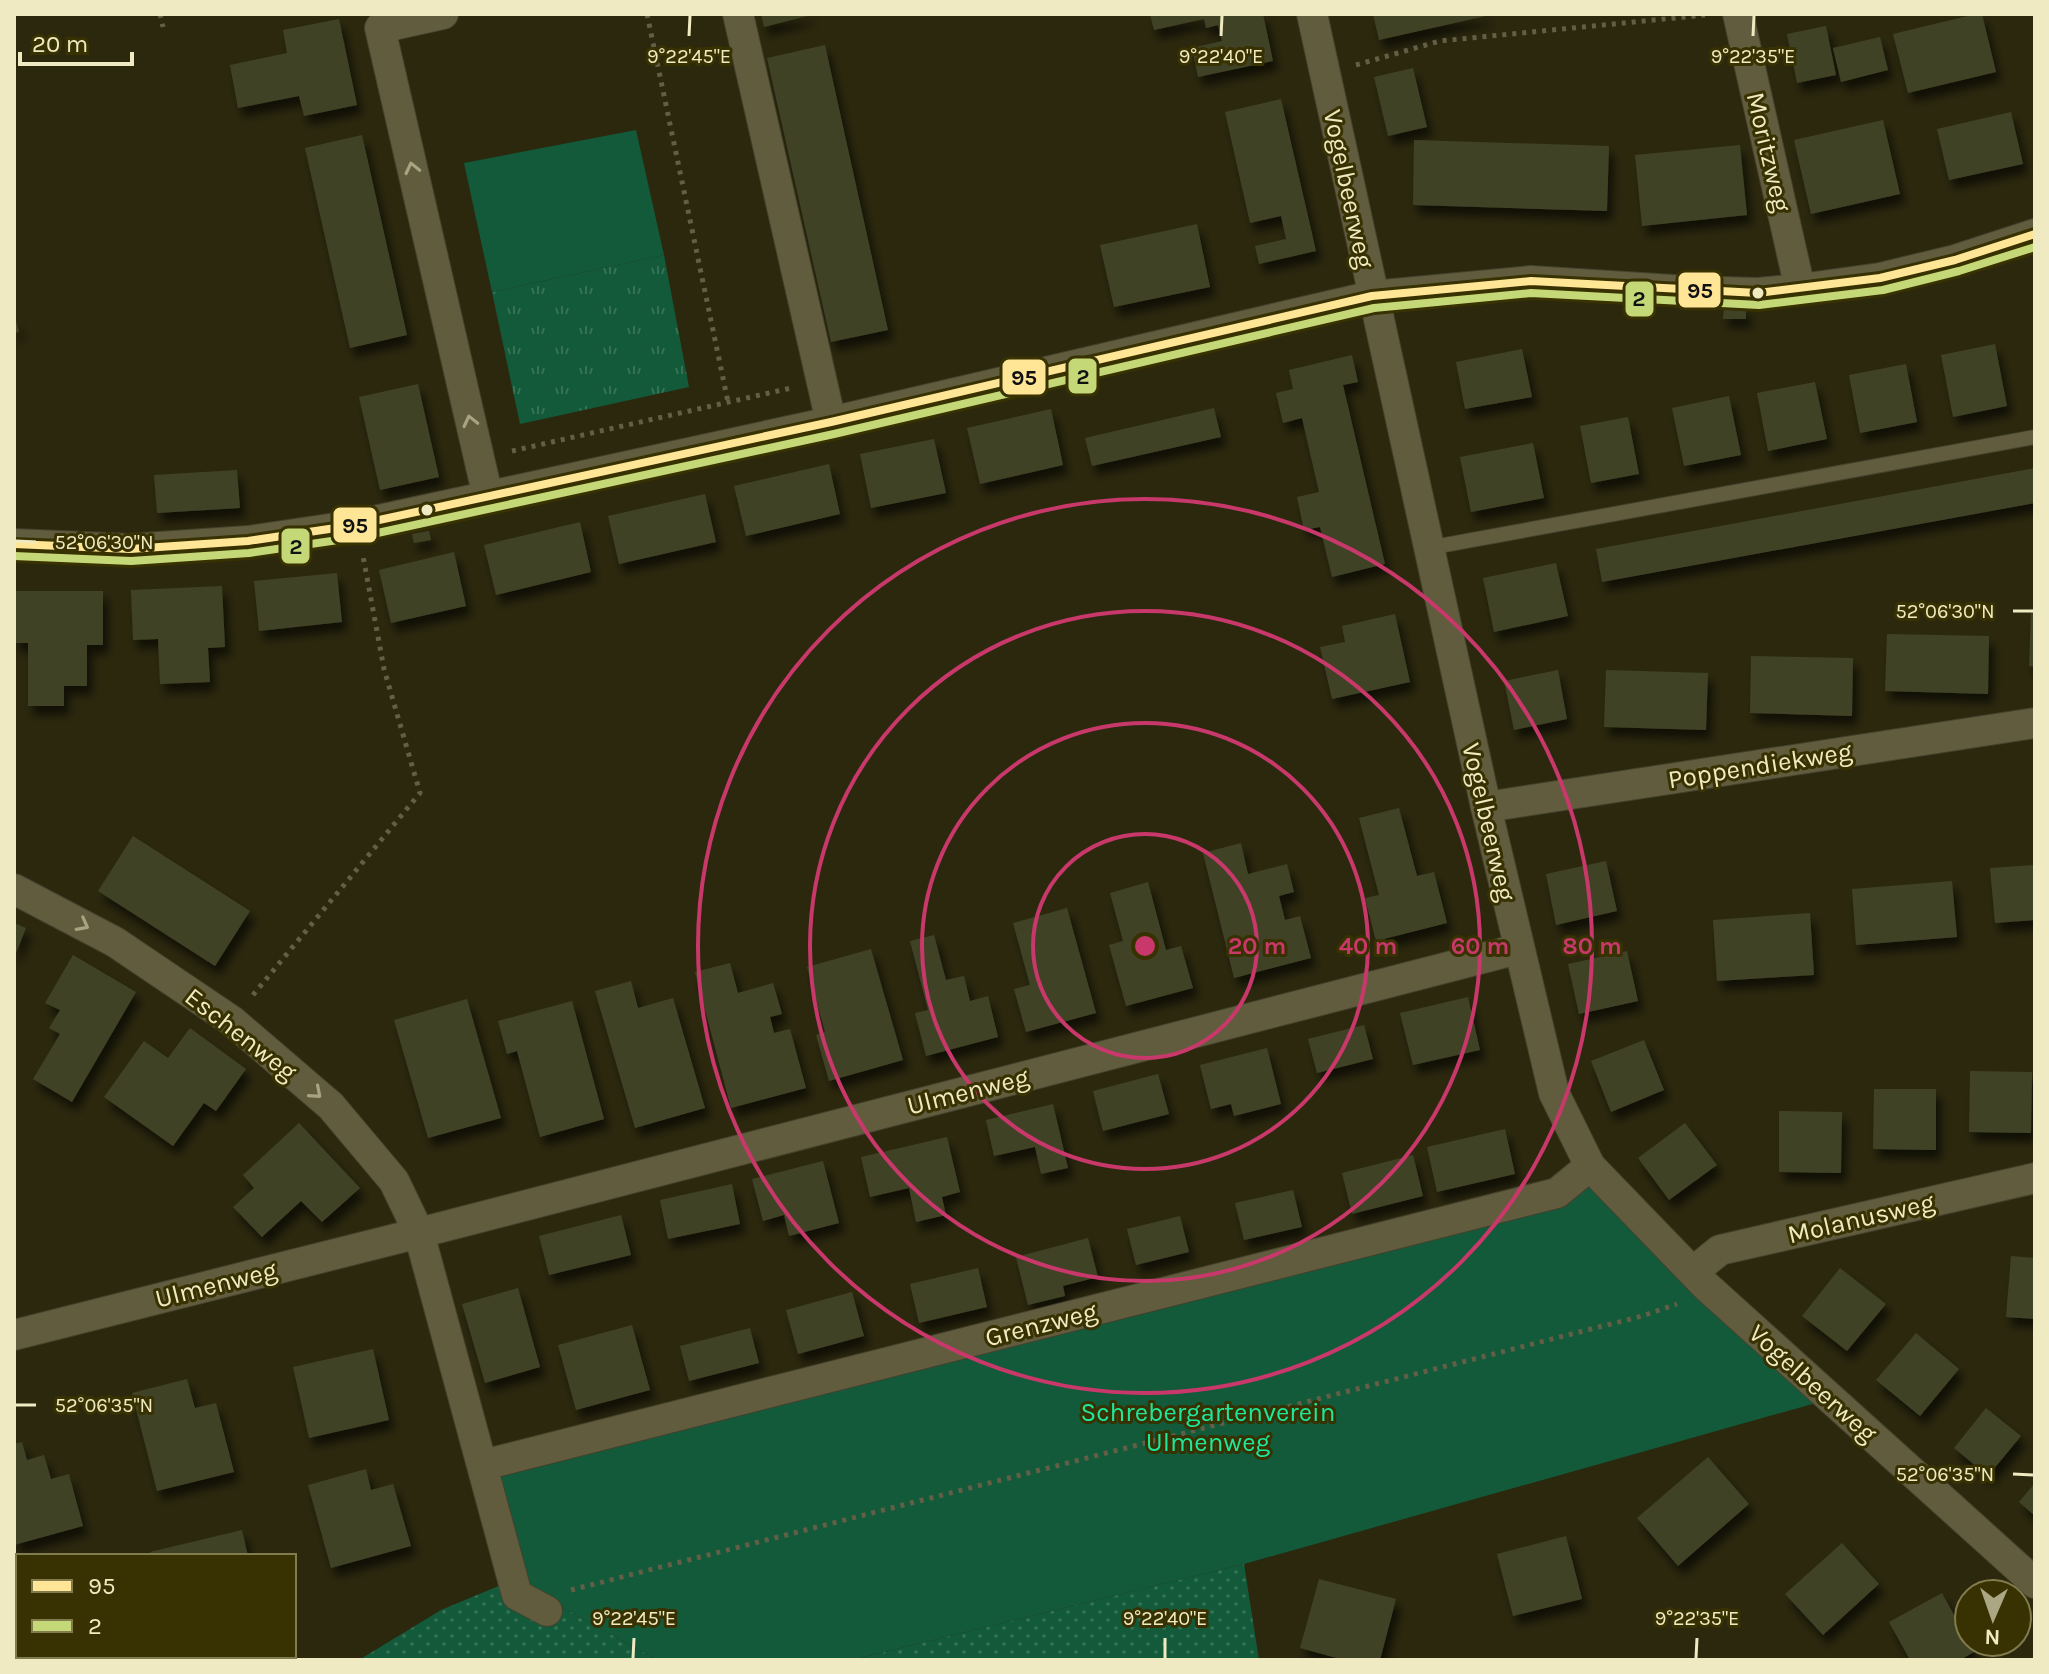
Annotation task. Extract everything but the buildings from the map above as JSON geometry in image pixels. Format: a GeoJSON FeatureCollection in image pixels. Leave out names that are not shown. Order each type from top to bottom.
{"type":"FeatureCollection","features":[{"type":"Feature","properties":{"kind":"street"},"geometry":{"type":"LineString","coordinates":[[443,14],[380,28],[488,497]]}},
{"type":"Feature","properties":{"kind":"street"},"geometry":{"type":"LineString","coordinates":[[738,14],[819,382],[831,422]]}},
{"type":"Feature","properties":{"kind":"street","name":"Vogelbeerweg"},"geometry":{"type":"LineString","coordinates":[[1312,14],[1486,807],[1554,1093],[1590,1166],[1699,1279],[2035,1583]]}},
{"type":"Feature","properties":{"kind":"street","name":"Moritzweg"},"geometry":{"type":"LineString","coordinates":[[1738,14],[1800,289]]}},
{"type":"Feature","properties":{"kind":"street"},"geometry":{"type":"LineString","coordinates":[[14,544],[145,548],[248,541],[356,525],[831,422],[1372,296],[1531,281],[1758,293],[1880,278],[1955,260],[2035,234]]}},
{"type":"Feature","properties":{"kind":"street","name":"Poppendiekweg"},"geometry":{"type":"LineString","coordinates":[[1486,807],[2035,723]]}},
{"type":"Feature","properties":{"kind":"street","name":"Eschenweg"},"geometry":{"type":"LineString","coordinates":[[14,889],[115,942],[232,1021],[331,1106],[394,1181],[419,1233]]}},
{"type":"Feature","properties":{"kind":"street","name":"Ulmenweg"},"geometry":{"type":"LineString","coordinates":[[14,1335],[1518,949]]}},
{"type":"Feature","properties":{"kind":"street","name":"Grenzweg"},"geometry":{"type":"LineString","coordinates":[[483,1465],[1557,1193],[1590,1166]]}},
{"type":"Feature","properties":{"kind":"street","name":"Molanusweg"},"geometry":{"type":"LineString","coordinates":[[1699,1279],[1720,1250],[2035,1178]]}},
{"type":"Feature","properties":{"kind":"street"},"geometry":{"type":"LineString","coordinates":[[419,1233],[517,1595],[538,1606]]}},
{"type":"Feature","properties":{"kind":"lane"},"geometry":{"type":"LineString","coordinates":[[1428,548],[2035,437]]}},
{"type":"Feature","properties":{"kind":"path"},"geometry":{"type":"LineString","coordinates":[[160,14],[163,27]]}},
{"type":"Feature","properties":{"kind":"path"},"geometry":{"type":"LineString","coordinates":[[647,14],[728,402]]}},
{"type":"Feature","properties":{"kind":"path"},"geometry":{"type":"LineString","coordinates":[[1324,73],[1440,41],[1718,14]]}},
{"type":"Feature","properties":{"kind":"path"},"geometry":{"type":"LineString","coordinates":[[478,459],[819,382]]}},
{"type":"Feature","properties":{"kind":"path"},"geometry":{"type":"LineString","coordinates":[[232,1021],[420,793],[384,669],[356,525]]}},
{"type":"Feature","properties":{"kind":"path"},"geometry":{"type":"LineString","coordinates":[[538,1606],[1642,1316],[1671,1307],[1699,1279]]}},
{"type":"Feature","properties":{"kind":"green space"},"geometry":{"type":"Polygon","coordinates":[[[636,130],[664,255],[492,292],[464,163],[636,130]]]}},
{"type":"Feature","properties":{"kind":"green space"},"geometry":{"type":"Polygon","coordinates":[[[664,255],[689,387],[520,424],[492,292],[664,255]]]}},
{"type":"Feature","properties":{"kind":"green space","name":"Schrebergartenverein Ulmenweg"},"geometry":{"type":"Polygon","coordinates":[[[1590,1166],[1830,1399],[1244,1564],[852,1660],[657,1660],[513,1580],[483,1465],[1557,1193],[1590,1166]]]}},
{"type":"Feature","properties":{"kind":"green space"},"geometry":{"type":"Polygon","coordinates":[[[1244,1564],[1259,1660],[852,1660],[1244,1564]]]}},
{"type":"Feature","properties":{"kind":"green space"},"geometry":{"type":"Polygon","coordinates":[[[513,1580],[657,1660],[359,1660],[441,1610],[513,1580]]]}},
{"type":"Feature","properties":{"kind":"transit line","name":"95"},"geometry":{"type":"LineString","coordinates":[[14,544],[130,549],[248,541],[356,525],[831,422],[1372,296],[1531,281],[1758,293],[1880,278],[1955,260],[2035,234]]}},
{"type":"Feature","properties":{"kind":"transit line","name":"2"},"geometry":{"type":"LineString","coordinates":[[14,556],[131,561],[249,553],[359,537],[834,434],[1374,308],[1531,293],[1759,305],[1883,290],[1959,271],[2035,247]]}}]}
